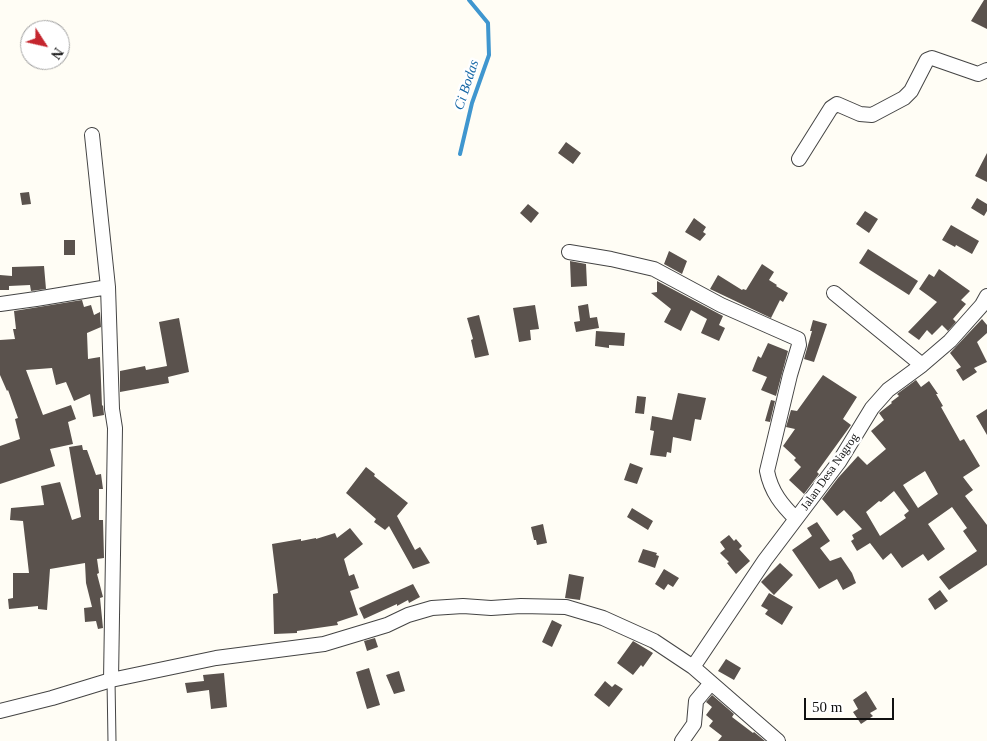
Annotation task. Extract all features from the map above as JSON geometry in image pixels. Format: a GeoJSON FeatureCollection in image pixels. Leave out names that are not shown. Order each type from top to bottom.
{"type":"FeatureCollection","features":[{"type":"Feature","properties":{"kind":"street"},"geometry":{"type":"LineString","coordinates":[[799,159],[834,105],[837,104],[865,116],[872,115],[904,98],[911,91],[927,60],[932,58],[978,74],[987,70]]}},
{"type":"Feature","properties":{"kind":"street"},"geometry":{"type":"LineString","coordinates":[[92,134],[108,287],[112,409],[115,428],[111,680]]}},
{"type":"Feature","properties":{"kind":"street"},"geometry":{"type":"LineString","coordinates":[[569,252],[654,269],[727,308],[798,338],[799,345],[767,471],[769,484],[780,503],[796,519]]}},
{"type":"Feature","properties":{"kind":"street"},"geometry":{"type":"LineString","coordinates":[[0,304],[108,287]]}},
{"type":"Feature","properties":{"kind":"street"},"geometry":{"type":"LineString","coordinates":[[834,293],[922,365]]}},
{"type":"Feature","properties":{"kind":"street","name":"Jalan Desa Nagrog"},"geometry":{"type":"LineString","coordinates":[[693,667],[765,560],[839,462],[872,408],[888,390],[950,341],[982,305],[987,296]]}},
{"type":"Feature","properties":{"kind":"street"},"geometry":{"type":"LineString","coordinates":[[0,711],[111,680],[216,658],[324,644],[387,625],[408,615],[432,608],[463,606],[491,608],[521,606],[566,607],[603,618],[654,641],[693,667],[778,741]]}},
{"type":"Feature","properties":{"kind":"street"},"geometry":{"type":"LineString","coordinates":[[682,741],[694,724],[696,702],[711,683]]}},
{"type":"Feature","properties":{"kind":"lane"},"geometry":{"type":"LineString","coordinates":[[111,680],[112,741]]}},
{"type":"Feature","properties":{"kind":"building"},"geometry":{"type":"Polygon","coordinates":[[[984,0],[987,0],[987,29],[971,21],[984,0]]]}},
{"type":"Feature","properties":{"kind":"building"},"geometry":{"type":"Polygon","coordinates":[[[566,142],[581,153],[573,164],[558,153],[566,142]]]}},
{"type":"Feature","properties":{"kind":"building"},"geometry":{"type":"Polygon","coordinates":[[[987,153],[987,182],[975,176],[987,153]]]}},
{"type":"Feature","properties":{"kind":"building"},"geometry":{"type":"Polygon","coordinates":[[[29,192],[31,204],[22,205],[20,193],[29,192]]]}},
{"type":"Feature","properties":{"kind":"building"},"geometry":{"type":"Polygon","coordinates":[[[977,198],[987,204],[987,211],[984,216],[971,208],[977,198]]]}},
{"type":"Feature","properties":{"kind":"building"},"geometry":{"type":"Polygon","coordinates":[[[528,204],[539,213],[531,223],[520,213],[528,204]]]}},
{"type":"Feature","properties":{"kind":"building"},"geometry":{"type":"Polygon","coordinates":[[[865,211],[878,219],[869,233],[856,224],[865,211]]]}},
{"type":"Feature","properties":{"kind":"building"},"geometry":{"type":"Polygon","coordinates":[[[694,218],[706,227],[703,232],[706,234],[700,241],[685,232],[694,218]]]}},
{"type":"Feature","properties":{"kind":"building"},"geometry":{"type":"Polygon","coordinates":[[[951,225],[979,241],[972,254],[942,240],[951,225]]]}},
{"type":"Feature","properties":{"kind":"building"},"geometry":{"type":"Polygon","coordinates":[[[64,240],[75,240],[75,255],[64,255],[64,240]]]}},
{"type":"Feature","properties":{"kind":"building"},"geometry":{"type":"Polygon","coordinates":[[[868,249],[918,281],[909,295],[859,263],[868,249]]]}},
{"type":"Feature","properties":{"kind":"building"},"geometry":{"type":"Polygon","coordinates":[[[669,251],[687,261],[682,274],[664,264],[669,251]]]}},
{"type":"Feature","properties":{"kind":"building"},"geometry":{"type":"Polygon","coordinates":[[[570,261],[586,264],[587,286],[571,287],[570,261]]]}},
{"type":"Feature","properties":{"kind":"building"},"geometry":{"type":"Polygon","coordinates":[[[762,264],[774,272],[769,280],[788,293],[783,302],[780,300],[771,318],[710,289],[718,275],[742,290],[746,290],[762,264]]]}},
{"type":"Feature","properties":{"kind":"building"},"geometry":{"type":"Polygon","coordinates":[[[44,266],[46,289],[31,291],[30,285],[9,286],[9,290],[0,290],[0,275],[12,276],[12,267],[44,266]]]}},
{"type":"Feature","properties":{"kind":"building"},"geometry":{"type":"Polygon","coordinates":[[[939,269],[970,291],[961,300],[966,304],[953,319],[956,322],[948,331],[942,325],[932,335],[927,330],[919,340],[908,332],[937,302],[919,289],[929,274],[934,277],[939,269]]]}},
{"type":"Feature","properties":{"kind":"building"},"geometry":{"type":"Polygon","coordinates":[[[657,281],[723,316],[719,325],[725,328],[719,341],[701,333],[707,319],[691,310],[681,331],[664,322],[671,309],[651,293],[657,292],[657,281]]]}},
{"type":"Feature","properties":{"kind":"building"},"geometry":{"type":"Polygon","coordinates":[[[82,300],[84,307],[91,305],[94,315],[100,312],[101,327],[87,333],[88,359],[100,357],[104,415],[93,417],[90,394],[74,401],[66,382],[56,385],[52,368],[26,370],[43,415],[71,405],[76,419],[68,422],[73,444],[50,449],[55,466],[0,484],[0,446],[20,439],[15,419],[18,418],[8,390],[0,375],[0,340],[15,339],[13,329],[16,329],[14,311],[82,300]]]}},
{"type":"Feature","properties":{"kind":"building"},"geometry":{"type":"Polygon","coordinates":[[[588,304],[590,318],[597,317],[599,328],[576,332],[574,322],[580,321],[578,306],[588,304]]]}},
{"type":"Feature","properties":{"kind":"building"},"geometry":{"type":"Polygon","coordinates":[[[535,305],[539,329],[530,330],[531,340],[519,342],[513,308],[535,305]]]}},
{"type":"Feature","properties":{"kind":"building"},"geometry":{"type":"Polygon","coordinates":[[[479,315],[489,355],[475,358],[471,340],[473,339],[467,318],[479,315]]]}},
{"type":"Feature","properties":{"kind":"building"},"geometry":{"type":"Polygon","coordinates":[[[179,318],[189,372],[168,377],[169,383],[120,392],[120,371],[145,366],[146,370],[167,366],[159,322],[179,318]]]}},
{"type":"Feature","properties":{"kind":"building"},"geometry":{"type":"Polygon","coordinates":[[[982,319],[987,325],[987,333],[977,342],[987,362],[974,368],[977,372],[963,381],[956,370],[961,367],[950,353],[982,319]]]}},
{"type":"Feature","properties":{"kind":"building"},"geometry":{"type":"Polygon","coordinates":[[[813,320],[827,324],[814,362],[804,359],[813,320]]]}},
{"type":"Feature","properties":{"kind":"building"},"geometry":{"type":"Polygon","coordinates":[[[596,331],[625,333],[624,346],[609,345],[609,348],[595,346],[596,331]]]}},
{"type":"Feature","properties":{"kind":"building"},"geometry":{"type":"Polygon","coordinates":[[[768,343],[788,351],[776,396],[761,390],[767,377],[752,371],[758,356],[761,358],[768,343]]]}},
{"type":"Feature","properties":{"kind":"building"},"geometry":{"type":"Polygon","coordinates":[[[823,375],[857,397],[843,419],[851,425],[817,472],[819,474],[804,494],[789,480],[801,467],[794,460],[796,458],[783,446],[795,429],[786,427],[791,410],[797,411],[823,375]]]}},
{"type":"Feature","properties":{"kind":"building"},"geometry":{"type":"Polygon","coordinates":[[[916,380],[921,387],[929,381],[938,394],[936,394],[943,406],[941,407],[960,441],[964,439],[980,466],[963,477],[973,490],[965,496],[987,525],[987,565],[949,590],[939,577],[977,551],[963,531],[967,528],[952,507],[928,524],[945,549],[928,561],[923,554],[902,568],[891,553],[883,560],[870,543],[857,551],[851,541],[854,539],[852,535],[862,529],[844,510],[837,516],[822,499],[858,456],[867,465],[886,449],[871,431],[884,420],[879,413],[899,396],[897,394],[916,380]],[[925,471],[903,485],[918,508],[938,494],[925,471]],[[894,491],[866,512],[880,536],[906,518],[904,515],[909,511],[894,491]]]}},
{"type":"Feature","properties":{"kind":"building"},"geometry":{"type":"Polygon","coordinates":[[[678,393],[706,398],[701,420],[695,419],[691,441],[673,437],[671,453],[667,452],[666,457],[650,455],[654,431],[650,430],[652,416],[672,420],[678,393]]]}},
{"type":"Feature","properties":{"kind":"building"},"geometry":{"type":"Polygon","coordinates":[[[637,396],[646,397],[644,414],[635,413],[637,396]]]}},
{"type":"Feature","properties":{"kind":"building"},"geometry":{"type":"Polygon","coordinates":[[[771,400],[775,401],[770,422],[765,421],[771,400]]]}},
{"type":"Feature","properties":{"kind":"building"},"geometry":{"type":"Polygon","coordinates":[[[987,409],[987,435],[976,416],[987,409]]]}},
{"type":"Feature","properties":{"kind":"building"},"geometry":{"type":"Polygon","coordinates":[[[82,445],[83,450],[87,450],[96,475],[101,474],[103,489],[99,489],[99,520],[103,520],[104,558],[97,559],[99,573],[97,574],[103,597],[100,598],[103,628],[98,629],[96,621],[85,622],[84,608],[92,607],[86,583],[85,563],[50,569],[47,610],[38,609],[38,606],[9,609],[8,599],[13,598],[13,573],[29,573],[23,521],[10,520],[11,508],[44,505],[41,486],[60,482],[72,520],[81,517],[69,447],[82,445]]]}},
{"type":"Feature","properties":{"kind":"building"},"geometry":{"type":"Polygon","coordinates":[[[630,463],[643,468],[637,484],[624,480],[630,463]]]}},
{"type":"Feature","properties":{"kind":"building"},"geometry":{"type":"Polygon","coordinates":[[[366,467],[375,474],[374,476],[408,503],[397,516],[415,550],[420,547],[430,563],[413,569],[389,526],[385,530],[374,522],[376,519],[346,493],[366,467]]]}},
{"type":"Feature","properties":{"kind":"building"},"geometry":{"type":"Polygon","coordinates":[[[632,508],[653,521],[648,530],[627,517],[632,508]]]}},
{"type":"Feature","properties":{"kind":"building"},"geometry":{"type":"Polygon","coordinates":[[[817,522],[830,541],[820,548],[830,561],[841,557],[852,573],[856,583],[843,590],[837,579],[819,589],[792,550],[812,536],[807,528],[817,522]]]}},
{"type":"Feature","properties":{"kind":"building"},"geometry":{"type":"Polygon","coordinates":[[[543,524],[547,543],[537,545],[531,527],[543,524]]]}},
{"type":"Feature","properties":{"kind":"building"},"geometry":{"type":"Polygon","coordinates":[[[350,528],[363,544],[344,559],[349,576],[354,574],[359,588],[350,591],[358,615],[337,622],[338,625],[297,631],[297,633],[274,634],[273,594],[278,593],[272,544],[301,539],[301,541],[316,539],[335,533],[337,538],[350,528]]]}},
{"type":"Feature","properties":{"kind":"building"},"geometry":{"type":"Polygon","coordinates":[[[729,535],[742,546],[739,549],[750,561],[736,574],[727,563],[729,562],[720,553],[725,549],[720,542],[729,535]]]}},
{"type":"Feature","properties":{"kind":"building"},"geometry":{"type":"Polygon","coordinates":[[[643,549],[657,553],[656,555],[659,556],[655,568],[638,562],[643,549]]]}},
{"type":"Feature","properties":{"kind":"building"},"geometry":{"type":"Polygon","coordinates":[[[780,563],[793,575],[774,595],[761,582],[780,563]]]}},
{"type":"Feature","properties":{"kind":"building"},"geometry":{"type":"Polygon","coordinates":[[[664,569],[679,578],[673,587],[668,584],[664,590],[655,584],[664,569]]]}},
{"type":"Feature","properties":{"kind":"building"},"geometry":{"type":"Polygon","coordinates":[[[569,574],[584,577],[580,600],[565,598],[569,574]]]}},
{"type":"Feature","properties":{"kind":"building"},"geometry":{"type":"Polygon","coordinates":[[[413,584],[420,597],[409,603],[408,600],[397,606],[397,604],[364,619],[359,608],[413,584]]]}},
{"type":"Feature","properties":{"kind":"building"},"geometry":{"type":"Polygon","coordinates":[[[940,590],[948,601],[935,610],[928,599],[940,590]]]}},
{"type":"Feature","properties":{"kind":"building"},"geometry":{"type":"Polygon","coordinates":[[[769,593],[793,607],[782,625],[765,614],[768,610],[761,606],[769,593]]]}},
{"type":"Feature","properties":{"kind":"building"},"geometry":{"type":"Polygon","coordinates":[[[552,620],[562,625],[552,647],[542,642],[552,620]]]}},
{"type":"Feature","properties":{"kind":"building"},"geometry":{"type":"Polygon","coordinates":[[[375,638],[378,647],[367,651],[364,641],[375,638]]]}},
{"type":"Feature","properties":{"kind":"building"},"geometry":{"type":"Polygon","coordinates":[[[633,641],[653,653],[643,667],[641,665],[633,675],[617,663],[633,641]]]}},
{"type":"Feature","properties":{"kind":"building"},"geometry":{"type":"Polygon","coordinates":[[[726,659],[741,668],[734,680],[718,671],[726,659]]]}},
{"type":"Feature","properties":{"kind":"building"},"geometry":{"type":"Polygon","coordinates":[[[369,668],[380,705],[367,709],[356,672],[369,668]]]}},
{"type":"Feature","properties":{"kind":"building"},"geometry":{"type":"Polygon","coordinates":[[[399,671],[405,691],[394,694],[386,675],[399,671]]]}},
{"type":"Feature","properties":{"kind":"building"},"geometry":{"type":"Polygon","coordinates":[[[224,673],[227,707],[211,709],[209,690],[187,693],[185,683],[204,681],[203,675],[224,673]]]}},
{"type":"Feature","properties":{"kind":"building"},"geometry":{"type":"Polygon","coordinates":[[[605,681],[612,687],[615,684],[623,689],[609,707],[594,695],[605,681]]]}},
{"type":"Feature","properties":{"kind":"building"},"geometry":{"type":"Polygon","coordinates":[[[866,691],[877,709],[870,713],[873,716],[861,724],[853,712],[858,709],[853,700],[866,691]]]}},
{"type":"Feature","properties":{"kind":"building"},"geometry":{"type":"Polygon","coordinates":[[[712,695],[734,714],[732,717],[765,741],[718,741],[722,736],[709,726],[713,721],[706,715],[712,707],[706,702],[712,695]]]}},
{"type":"Feature","properties":{"kind":"waterway","name":"Ci Bodas"},"geometry":{"type":"LineString","coordinates":[[460,154],[472,103],[489,55],[488,23],[469,0]]}}]}
